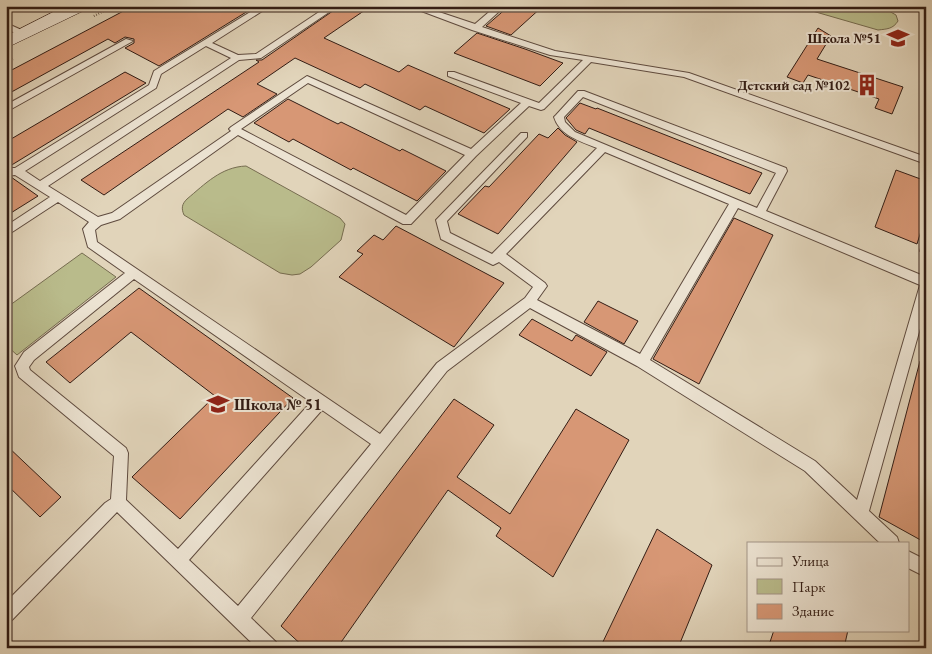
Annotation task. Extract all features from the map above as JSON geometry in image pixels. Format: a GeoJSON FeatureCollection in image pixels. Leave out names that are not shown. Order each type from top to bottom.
{"type":"FeatureCollection","features":[{"type":"Feature","properties":{"kind":"street"},"geometry":{"type":"LineString","coordinates":[[6,43],[68,8]]}},
{"type":"Feature","properties":{"kind":"lane"},"geometry":{"type":"LineString","coordinates":[[12,171],[153,86],[157,73],[266,6]]}},
{"type":"Feature","properties":{"kind":"lane"},"geometry":{"type":"LineString","coordinates":[[40,186],[238,58],[258,56],[334,6]]}},
{"type":"Feature","properties":{"kind":"lane"},"geometry":{"type":"LineString","coordinates":[[412,6],[553,53],[686,75],[926,161]]}},
{"type":"Feature","properties":{"kind":"lane"},"geometry":{"type":"LineString","coordinates":[[428,12],[437,6]]}},
{"type":"Feature","properties":{"kind":"lane"},"geometry":{"type":"LineString","coordinates":[[475,28],[501,6]]}},
{"type":"Feature","properties":{"kind":"lane"},"geometry":{"type":"LineString","coordinates":[[6,25],[23,34]]}},
{"type":"Feature","properties":{"kind":"lane"},"geometry":{"type":"LineString","coordinates":[[6,109],[128,41]]}},
{"type":"Feature","properties":{"kind":"lane"},"geometry":{"type":"LineString","coordinates":[[206,43],[238,58]]}},
{"type":"Feature","properties":{"kind":"lane"},"geometry":{"type":"LineString","coordinates":[[451,74],[541,107],[588,59]]}},
{"type":"Feature","properties":{"kind":"lane"},"geometry":{"type":"LineString","coordinates":[[472,154],[307,79],[234,129],[407,220],[527,102]]}},
{"type":"Feature","properties":{"kind":"lane"},"geometry":{"type":"LineString","coordinates":[[760,212],[782,171],[581,93],[559,117],[561,123],[572,134],[926,283],[861,514]]}},
{"type":"Feature","properties":{"kind":"lane"},"geometry":{"type":"LineString","coordinates":[[238,131],[116,216],[97,222],[90,229],[92,244],[380,442]]}},
{"type":"Feature","properties":{"kind":"lane"},"geometry":{"type":"LineString","coordinates":[[524,135],[441,220],[445,236],[493,260],[604,147]]}},
{"type":"Feature","properties":{"kind":"lane"},"geometry":{"type":"LineString","coordinates":[[12,171],[40,186],[97,222]]}},
{"type":"Feature","properties":{"kind":"lane"},"geometry":{"type":"LineString","coordinates":[[6,232],[57,197]]}},
{"type":"Feature","properties":{"kind":"lane"},"geometry":{"type":"LineString","coordinates":[[642,362],[736,202]]}},
{"type":"Feature","properties":{"kind":"lane"},"geometry":{"type":"LineString","coordinates":[[239,619],[442,367],[529,302],[541,286],[498,255]]}},
{"type":"Feature","properties":{"kind":"lane"},"geometry":{"type":"LineString","coordinates":[[118,503],[122,453],[24,373],[22,366],[29,356],[134,272]]}},
{"type":"Feature","properties":{"kind":"lane"},"geometry":{"type":"LineString","coordinates":[[529,302],[642,362],[810,466],[890,542]]}},
{"type":"Feature","properties":{"kind":"lane"},"geometry":{"type":"LineString","coordinates":[[178,561],[321,401]]}},
{"type":"Feature","properties":{"kind":"lane"},"geometry":{"type":"LineString","coordinates":[[118,503],[270,648]]}},
{"type":"Feature","properties":{"kind":"lane"},"geometry":{"type":"LineString","coordinates":[[6,614],[110,508],[118,503]]}},
{"type":"Feature","properties":{"kind":"lane"},"geometry":{"type":"LineString","coordinates":[[910,561],[926,569]]}},
{"type":"Feature","properties":{"kind":"green space"},"geometry":{"type":"Polygon","coordinates":[[[795,6],[880,6],[896,15],[898,21],[892,27],[878,30],[795,6]]]}},
{"type":"Feature","properties":{"kind":"green space"},"geometry":{"type":"Polygon","coordinates":[[[246,166],[340,218],[345,224],[341,240],[311,267],[300,274],[280,273],[184,215],[182,206],[184,203],[207,182],[229,169],[246,166]]]}},
{"type":"Feature","properties":{"kind":"green space"},"geometry":{"type":"Polygon","coordinates":[[[82,253],[116,277],[17,355],[6,345],[6,308],[82,253]]]}},
{"type":"Feature","properties":{"kind":"building"},"geometry":{"type":"Polygon","coordinates":[[[133,6],[256,6],[159,66],[125,48],[134,43],[134,39],[125,37],[115,43],[108,39],[6,95],[6,73],[133,6]]]}},
{"type":"Feature","properties":{"kind":"building"},"geometry":{"type":"Polygon","coordinates":[[[340,6],[371,6],[324,38],[399,72],[408,65],[510,109],[484,133],[425,106],[420,110],[365,84],[360,88],[295,58],[257,84],[277,94],[243,117],[228,109],[104,195],[81,180],[259,62],[256,60],[262,60],[340,6]]]}},
{"type":"Feature","properties":{"kind":"building"},"geometry":{"type":"Polygon","coordinates":[[[509,6],[543,6],[511,35],[486,26],[509,6]]]}},
{"type":"Feature","properties":{"kind":"building","name":"Детский сад №102"},"geometry":{"type":"Polygon","coordinates":[[[818,28],[831,36],[817,59],[903,87],[892,114],[875,108],[879,99],[808,75],[803,83],[787,77],[818,28]]]}},
{"type":"Feature","properties":{"kind":"building"},"geometry":{"type":"Polygon","coordinates":[[[477,33],[563,63],[540,86],[454,53],[477,33]]]}},
{"type":"Feature","properties":{"kind":"building"},"geometry":{"type":"Polygon","coordinates":[[[125,72],[146,83],[10,166],[6,166],[6,142],[125,72]]]}},
{"type":"Feature","properties":{"kind":"building"},"geometry":{"type":"Polygon","coordinates":[[[288,99],[338,124],[341,122],[446,171],[417,201],[353,168],[351,170],[293,139],[289,142],[254,123],[288,99]]]}},
{"type":"Feature","properties":{"kind":"building"},"geometry":{"type":"Polygon","coordinates":[[[580,103],[762,173],[750,194],[589,128],[585,134],[576,130],[566,118],[580,103]]]}},
{"type":"Feature","properties":{"kind":"building"},"geometry":{"type":"Polygon","coordinates":[[[558,128],[577,142],[498,234],[458,214],[485,186],[489,187],[539,134],[548,138],[558,128]]]}},
{"type":"Feature","properties":{"kind":"building"},"geometry":{"type":"Polygon","coordinates":[[[896,170],[926,181],[926,215],[917,244],[875,227],[896,170]]]}},
{"type":"Feature","properties":{"kind":"building"},"geometry":{"type":"Polygon","coordinates":[[[11,177],[38,196],[6,216],[6,178],[11,177]]]}},
{"type":"Feature","properties":{"kind":"building"},"geometry":{"type":"Polygon","coordinates":[[[734,218],[773,235],[699,384],[653,359],[734,218]]]}},
{"type":"Feature","properties":{"kind":"building"},"geometry":{"type":"Polygon","coordinates":[[[396,226],[504,283],[454,347],[339,277],[363,254],[357,251],[374,235],[383,240],[396,226]]]}},
{"type":"Feature","properties":{"kind":"building"},"geometry":{"type":"Polygon","coordinates":[[[139,288],[293,398],[180,519],[132,477],[215,396],[131,332],[70,383],[46,362],[139,288]]]}},
{"type":"Feature","properties":{"kind":"building"},"geometry":{"type":"Polygon","coordinates":[[[598,301],[638,321],[624,344],[584,322],[598,301]]]}},
{"type":"Feature","properties":{"kind":"building"},"geometry":{"type":"Polygon","coordinates":[[[532,319],[572,341],[576,335],[607,352],[591,376],[519,335],[532,319]]]}},
{"type":"Feature","properties":{"kind":"building"},"geometry":{"type":"Polygon","coordinates":[[[920,361],[926,362],[926,543],[879,517],[920,361]]]}},
{"type":"Feature","properties":{"kind":"building"},"geometry":{"type":"Polygon","coordinates":[[[454,399],[494,425],[457,477],[510,514],[576,409],[629,440],[553,577],[496,536],[501,528],[448,490],[337,648],[305,648],[281,626],[454,399]]]}},
{"type":"Feature","properties":{"kind":"building"},"geometry":{"type":"Polygon","coordinates":[[[6,445],[61,497],[40,517],[6,484],[6,445]]]}},
{"type":"Feature","properties":{"kind":"building"},"geometry":{"type":"Polygon","coordinates":[[[657,529],[712,565],[678,648],[600,648],[657,529]]]}},
{"type":"Feature","properties":{"kind":"building"},"geometry":{"type":"Polygon","coordinates":[[[773,632],[848,632],[844,648],[768,648],[773,632]]]}},
{"type":"Feature","properties":{"kind":"place","name":"Школа №51"},"geometry":{"type":"Point","coordinates":[898,38]}},
{"type":"Feature","properties":{"kind":"place","name":"Детский сад №102"},"geometry":{"type":"Point","coordinates":[867,85]}},
{"type":"Feature","properties":{"kind":"place","name":"Школа № 51"},"geometry":{"type":"Point","coordinates":[218,404]}}]}
